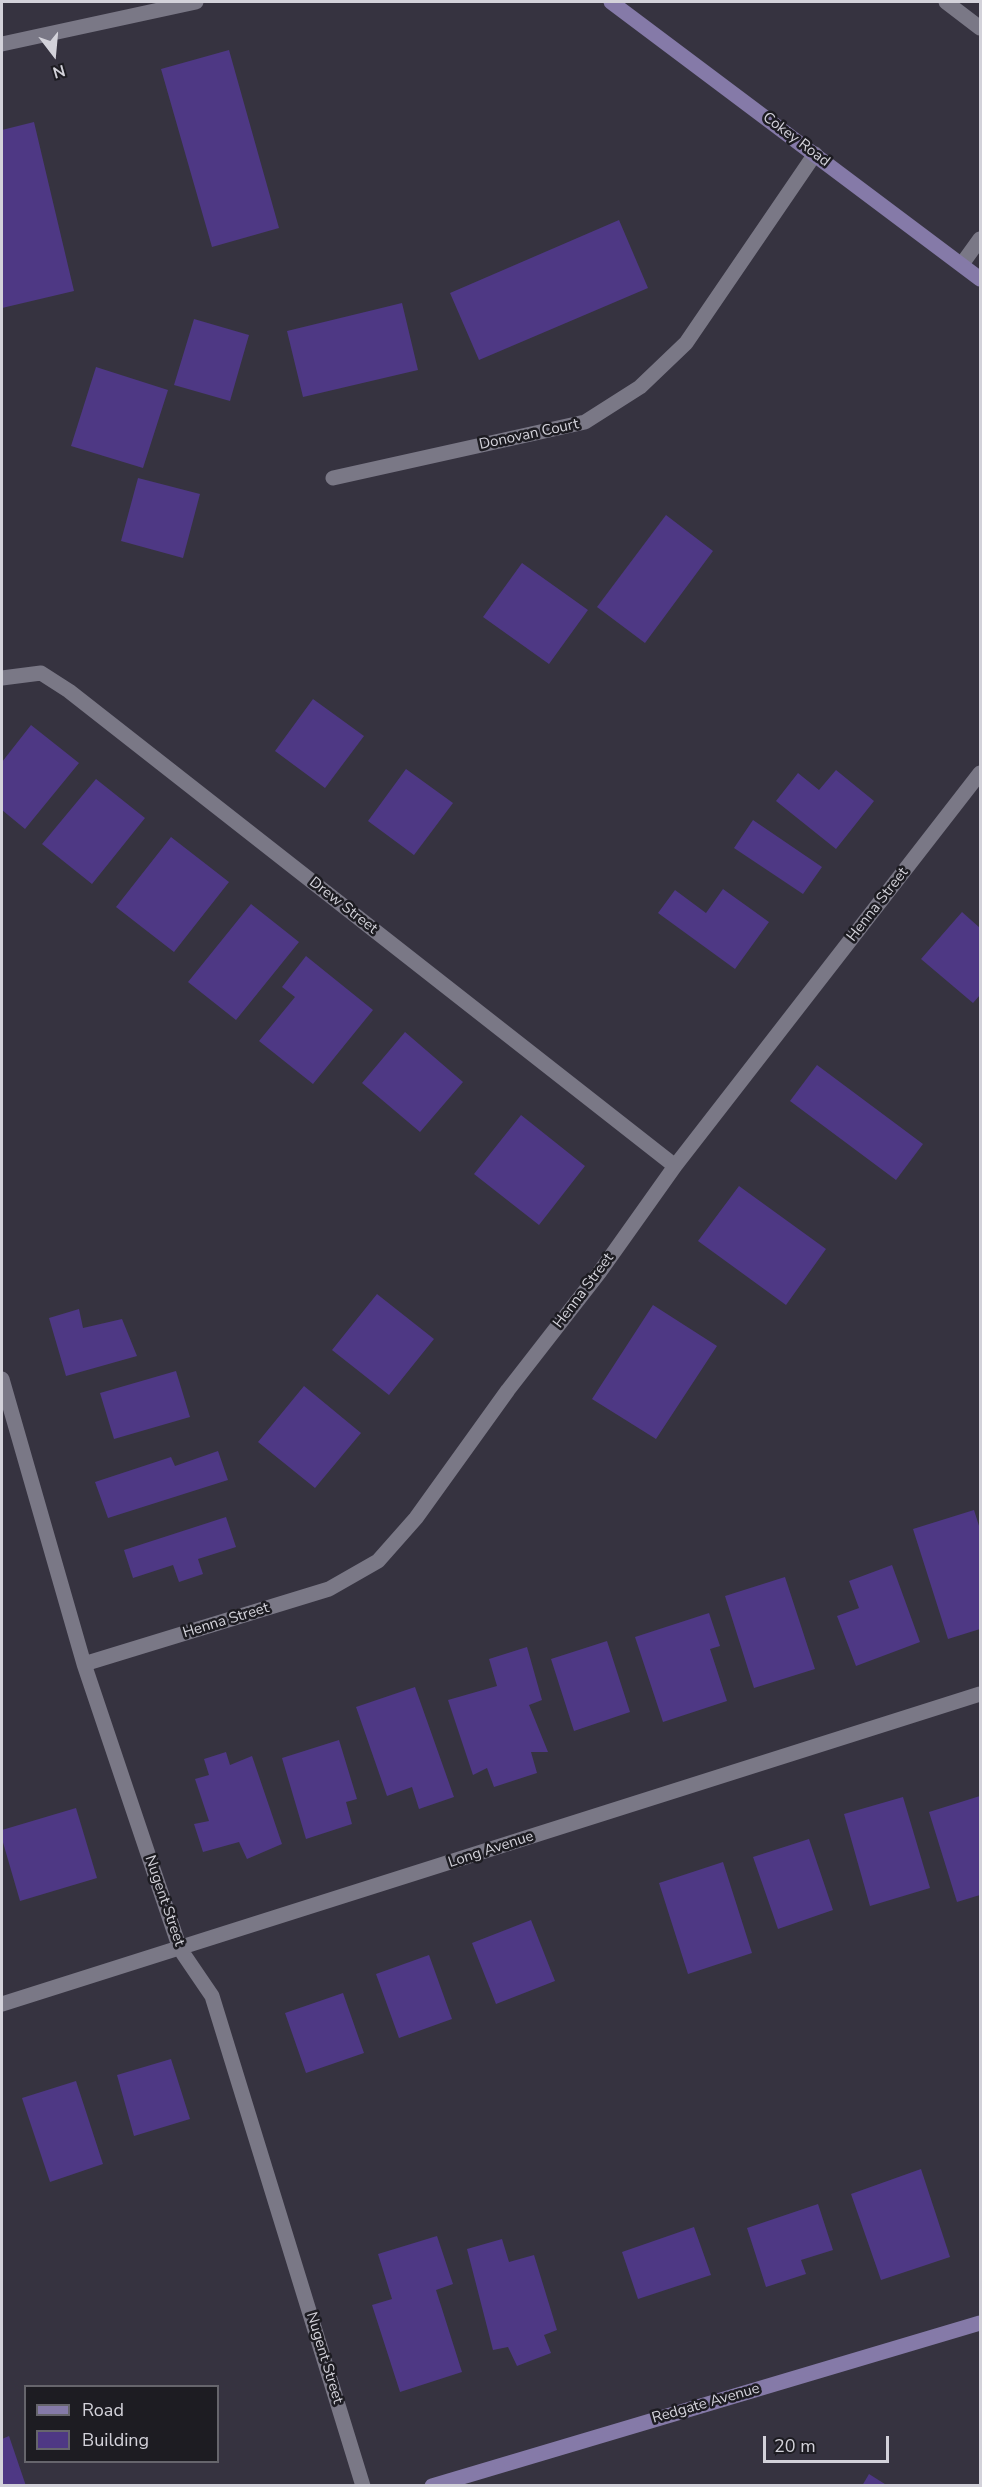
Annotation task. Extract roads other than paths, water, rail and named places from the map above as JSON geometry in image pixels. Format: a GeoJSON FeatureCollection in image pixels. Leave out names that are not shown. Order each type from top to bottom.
{"type":"FeatureCollection","features":[{"type":"Feature","properties":{"kind":"street"},"geometry":{"type":"LineString","coordinates":[[2,44],[195,2]]}},
{"type":"Feature","properties":{"kind":"street","name":"Cokey Road"},"geometry":{"type":"LineString","coordinates":[[611,2],[981,279]]}},
{"type":"Feature","properties":{"kind":"street"},"geometry":{"type":"LineString","coordinates":[[946,2],[981,28]]}},
{"type":"Feature","properties":{"kind":"street","name":"Donovan Court"},"geometry":{"type":"LineString","coordinates":[[333,478],[585,422],[640,387],[686,343],[815,154]]}},
{"type":"Feature","properties":{"kind":"street"},"geometry":{"type":"LineString","coordinates":[[962,264],[981,239]]}},
{"type":"Feature","properties":{"kind":"street","name":"Drew Street"},"geometry":{"type":"LineString","coordinates":[[2,678],[41,673],[69,691],[675,1166]]}},
{"type":"Feature","properties":{"kind":"street","name":"Henna Street"},"geometry":{"type":"LineString","coordinates":[[84,1664],[329,1589],[378,1561],[416,1518],[508,1390],[599,1273],[675,1166],[981,773]]}},
{"type":"Feature","properties":{"kind":"street","name":"Nugent Street"},"geometry":{"type":"LineString","coordinates":[[2,1379],[84,1664],[180,1949],[212,1996],[363,2486]]}},
{"type":"Feature","properties":{"kind":"street","name":"Long Avenue"},"geometry":{"type":"LineString","coordinates":[[2,2004],[981,1694]]}},
{"type":"Feature","properties":{"kind":"street","name":"Redgate Avenue"},"geometry":{"type":"LineString","coordinates":[[432,2486],[981,2323]]}}]}
